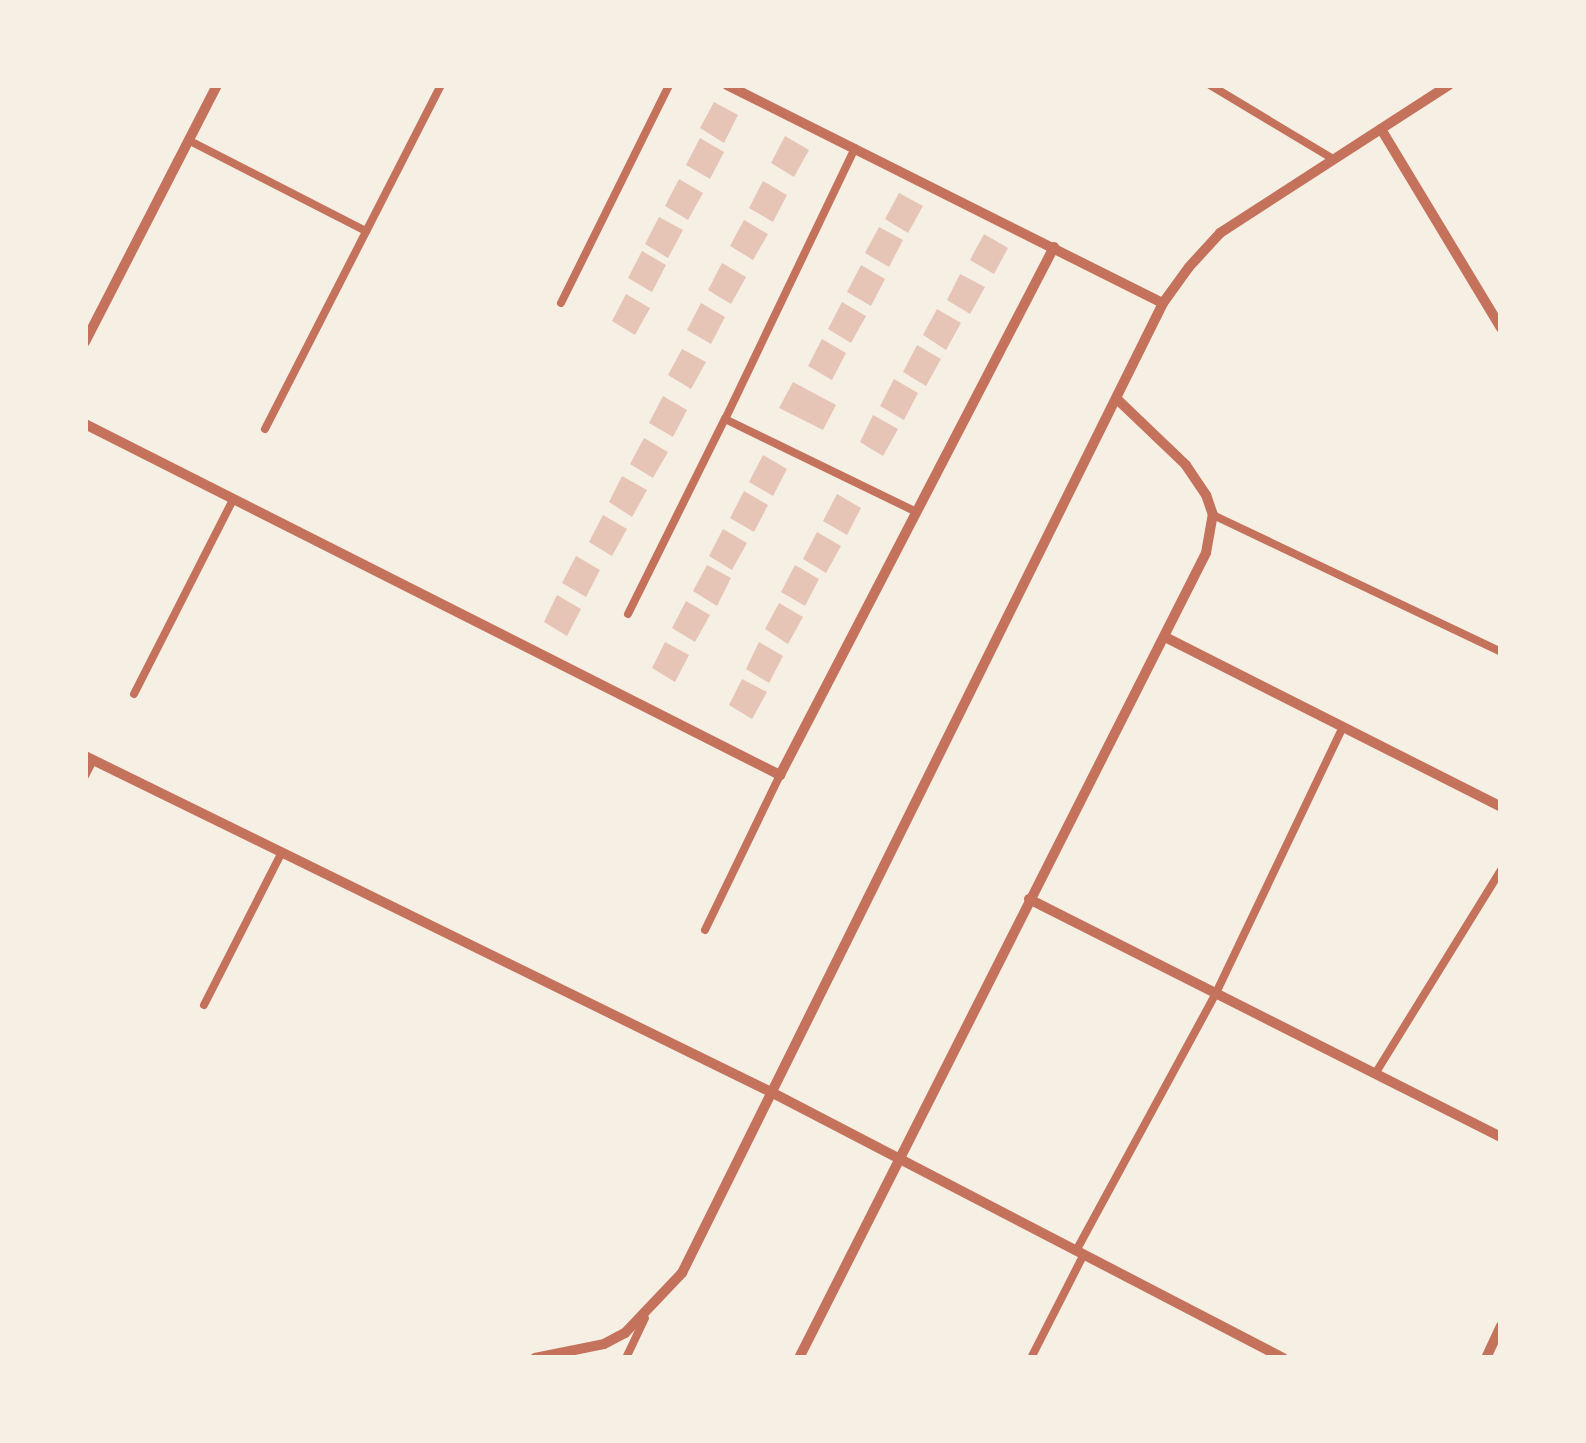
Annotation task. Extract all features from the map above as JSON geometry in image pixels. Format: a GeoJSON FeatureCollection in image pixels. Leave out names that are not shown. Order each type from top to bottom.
{"type":"FeatureCollection","features":[{"type":"Feature","properties":{"kind":"street"},"geometry":{"type":"LineString","coordinates":[[85,342],[216,85]]}},
{"type":"Feature","properties":{"kind":"street"},"geometry":{"type":"LineString","coordinates":[[727,85],[1163,303]]}},
{"type":"Feature","properties":{"kind":"street"},"geometry":{"type":"LineString","coordinates":[[535,1358],[604,1344],[645,1318],[682,1274],[1163,303],[1220,233],[1449,85]]}},
{"type":"Feature","properties":{"kind":"street"},"geometry":{"type":"LineString","coordinates":[[1381,129],[1501,328]]}},
{"type":"Feature","properties":{"kind":"street"},"geometry":{"type":"LineString","coordinates":[[85,424],[780,775],[912,510],[1054,246]]}},
{"type":"Feature","properties":{"kind":"street"},"geometry":{"type":"LineString","coordinates":[[798,1358],[1206,553],[1213,515],[1186,465],[1117,399]]}},
{"type":"Feature","properties":{"kind":"street"},"geometry":{"type":"LineString","coordinates":[[1165,637],[1501,807]]}},
{"type":"Feature","properties":{"kind":"street"},"geometry":{"type":"LineString","coordinates":[[89,758],[770,1092],[1262,1353],[1283,1358]]}},
{"type":"Feature","properties":{"kind":"street"},"geometry":{"type":"LineString","coordinates":[[1030,899],[1501,1137]]}},
{"type":"Feature","properties":{"kind":"street"},"geometry":{"type":"LineString","coordinates":[[1486,1358],[1501,1326]]}},
{"type":"Feature","properties":{"kind":"lane"},"geometry":{"type":"LineString","coordinates":[[265,428],[441,85]]}},
{"type":"Feature","properties":{"kind":"lane"},"geometry":{"type":"LineString","coordinates":[[561,303],[670,85]]}},
{"type":"Feature","properties":{"kind":"lane"},"geometry":{"type":"LineString","coordinates":[[1210,85],[1333,160]]}},
{"type":"Feature","properties":{"kind":"lane"},"geometry":{"type":"LineString","coordinates":[[190,141],[366,232]]}},
{"type":"Feature","properties":{"kind":"lane"},"geometry":{"type":"LineString","coordinates":[[628,614],[855,148]]}},
{"type":"Feature","properties":{"kind":"lane"},"geometry":{"type":"LineString","coordinates":[[724,419],[912,510]]}},
{"type":"Feature","properties":{"kind":"lane"},"geometry":{"type":"LineString","coordinates":[[134,694],[233,500]]}},
{"type":"Feature","properties":{"kind":"lane"},"geometry":{"type":"LineString","coordinates":[[1213,515],[1501,652]]}},
{"type":"Feature","properties":{"kind":"lane"},"geometry":{"type":"LineString","coordinates":[[1030,1358],[1079,1254],[1216,993],[1343,727]]}},
{"type":"Feature","properties":{"kind":"lane"},"geometry":{"type":"LineString","coordinates":[[85,776],[89,758]]}},
{"type":"Feature","properties":{"kind":"lane"},"geometry":{"type":"LineString","coordinates":[[704,930],[780,775]]}},
{"type":"Feature","properties":{"kind":"lane"},"geometry":{"type":"LineString","coordinates":[[204,1005],[282,852]]}},
{"type":"Feature","properties":{"kind":"lane"},"geometry":{"type":"LineString","coordinates":[[1376,1074],[1501,870]]}},
{"type":"Feature","properties":{"kind":"lane"},"geometry":{"type":"LineString","coordinates":[[626,1358],[645,1318]]}},
{"type":"Feature","properties":{"kind":"building"},"geometry":{"type":"Polygon","coordinates":[[[714,102],[738,115],[724,143],[700,128],[714,102]]]}},
{"type":"Feature","properties":{"kind":"building"},"geometry":{"type":"Polygon","coordinates":[[[785,136],[809,150],[794,177],[771,163],[785,136]]]}},
{"type":"Feature","properties":{"kind":"building"},"geometry":{"type":"Polygon","coordinates":[[[700,138],[724,152],[710,179],[686,165],[700,138]]]}},
{"type":"Feature","properties":{"kind":"building"},"geometry":{"type":"Polygon","coordinates":[[[679,179],[703,193],[688,220],[665,206],[679,179]]]}},
{"type":"Feature","properties":{"kind":"building"},"geometry":{"type":"Polygon","coordinates":[[[763,181],[787,195],[773,222],[749,208],[763,181]]]}},
{"type":"Feature","properties":{"kind":"building"},"geometry":{"type":"Polygon","coordinates":[[[899,193],[923,206],[908,233],[885,219],[899,193]]]}},
{"type":"Feature","properties":{"kind":"building"},"geometry":{"type":"Polygon","coordinates":[[[659,217],[683,230],[668,258],[645,244],[659,217]]]}},
{"type":"Feature","properties":{"kind":"building"},"geometry":{"type":"Polygon","coordinates":[[[744,220],[768,234],[753,260],[730,246],[744,220]]]}},
{"type":"Feature","properties":{"kind":"building"},"geometry":{"type":"Polygon","coordinates":[[[879,227],[903,240],[889,267],[865,253],[879,227]]]}},
{"type":"Feature","properties":{"kind":"building"},"geometry":{"type":"Polygon","coordinates":[[[984,234],[1008,248],[994,274],[970,260],[984,234]]]}},
{"type":"Feature","properties":{"kind":"building"},"geometry":{"type":"Polygon","coordinates":[[[642,251],[666,265],[652,292],[628,278],[642,251]]]}},
{"type":"Feature","properties":{"kind":"building"},"geometry":{"type":"Polygon","coordinates":[[[722,263],[746,277],[731,304],[708,290],[722,263]]]}},
{"type":"Feature","properties":{"kind":"building"},"geometry":{"type":"Polygon","coordinates":[[[861,265],[885,279],[871,306],[847,292],[861,265]]]}},
{"type":"Feature","properties":{"kind":"building"},"geometry":{"type":"Polygon","coordinates":[[[960,274],[985,287],[970,314],[947,300],[960,274]]]}},
{"type":"Feature","properties":{"kind":"building"},"geometry":{"type":"Polygon","coordinates":[[[626,294],[650,308],[635,335],[612,321],[626,294]]]}},
{"type":"Feature","properties":{"kind":"building"},"geometry":{"type":"Polygon","coordinates":[[[842,302],[866,316],[851,343],[828,329],[842,302]]]}},
{"type":"Feature","properties":{"kind":"building"},"geometry":{"type":"Polygon","coordinates":[[[701,303],[725,317],[711,344],[687,330],[701,303]]]}},
{"type":"Feature","properties":{"kind":"building"},"geometry":{"type":"Polygon","coordinates":[[[937,309],[961,323],[946,350],[923,335],[937,309]]]}},
{"type":"Feature","properties":{"kind":"building"},"geometry":{"type":"Polygon","coordinates":[[[822,339],[846,353],[832,380],[808,366],[822,339]]]}},
{"type":"Feature","properties":{"kind":"building"},"geometry":{"type":"Polygon","coordinates":[[[917,345],[941,359],[926,386],[903,372],[917,345]]]}},
{"type":"Feature","properties":{"kind":"building"},"geometry":{"type":"Polygon","coordinates":[[[682,349],[706,362],[691,389],[668,375],[682,349]]]}},
{"type":"Feature","properties":{"kind":"building"},"geometry":{"type":"Polygon","coordinates":[[[894,379],[918,393],[904,420],[880,406],[894,379]]]}},
{"type":"Feature","properties":{"kind":"building"},"geometry":{"type":"Polygon","coordinates":[[[793,382],[836,405],[823,430],[779,408],[793,382]]]}},
{"type":"Feature","properties":{"kind":"building"},"geometry":{"type":"Polygon","coordinates":[[[663,396],[687,410],[673,437],[649,423],[663,396]]]}},
{"type":"Feature","properties":{"kind":"building"},"geometry":{"type":"Polygon","coordinates":[[[873,415],[898,429],[883,456],[860,442],[873,415]]]}},
{"type":"Feature","properties":{"kind":"building"},"geometry":{"type":"Polygon","coordinates":[[[644,438],[668,452],[653,478],[630,464],[644,438]]]}},
{"type":"Feature","properties":{"kind":"building"},"geometry":{"type":"Polygon","coordinates":[[[763,455],[787,469],[773,496],[749,482],[763,455]]]}},
{"type":"Feature","properties":{"kind":"building"},"geometry":{"type":"Polygon","coordinates":[[[622,476],[647,490],[632,517],[609,502],[622,476]]]}},
{"type":"Feature","properties":{"kind":"building"},"geometry":{"type":"Polygon","coordinates":[[[744,491],[768,505],[754,532],[730,518],[744,491]]]}},
{"type":"Feature","properties":{"kind":"building"},"geometry":{"type":"Polygon","coordinates":[[[837,494],[861,508],[847,535],[823,521],[837,494]]]}},
{"type":"Feature","properties":{"kind":"building"},"geometry":{"type":"Polygon","coordinates":[[[603,515],[627,529],[612,556],[589,542],[603,515]]]}},
{"type":"Feature","properties":{"kind":"building"},"geometry":{"type":"Polygon","coordinates":[[[723,529],[747,543],[732,570],[709,556],[723,529]]]}},
{"type":"Feature","properties":{"kind":"building"},"geometry":{"type":"Polygon","coordinates":[[[817,532],[841,546],[826,573],[803,559],[817,532]]]}},
{"type":"Feature","properties":{"kind":"building"},"geometry":{"type":"Polygon","coordinates":[[[576,556],[600,570],[586,597],[562,583],[576,556]]]}},
{"type":"Feature","properties":{"kind":"building"},"geometry":{"type":"Polygon","coordinates":[[[707,565],[731,578],[717,606],[693,591],[707,565]]]}},
{"type":"Feature","properties":{"kind":"building"},"geometry":{"type":"Polygon","coordinates":[[[795,565],[819,579],[805,606],[781,592],[795,565]]]}},
{"type":"Feature","properties":{"kind":"building"},"geometry":{"type":"Polygon","coordinates":[[[557,595],[581,609],[567,636],[544,622],[557,595]]]}},
{"type":"Feature","properties":{"kind":"building"},"geometry":{"type":"Polygon","coordinates":[[[686,601],[710,615],[695,642],[672,628],[686,601]]]}},
{"type":"Feature","properties":{"kind":"building"},"geometry":{"type":"Polygon","coordinates":[[[779,603],[803,617],[788,644],[765,629],[779,603]]]}},
{"type":"Feature","properties":{"kind":"building"},"geometry":{"type":"Polygon","coordinates":[[[665,642],[689,655],[675,682],[652,668],[665,642]]]}},
{"type":"Feature","properties":{"kind":"building"},"geometry":{"type":"Polygon","coordinates":[[[759,642],[783,656],[769,683],[746,669],[759,642]]]}},
{"type":"Feature","properties":{"kind":"building"},"geometry":{"type":"Polygon","coordinates":[[[742,679],[767,692],[752,719],[729,705],[742,679]]]}}]}
